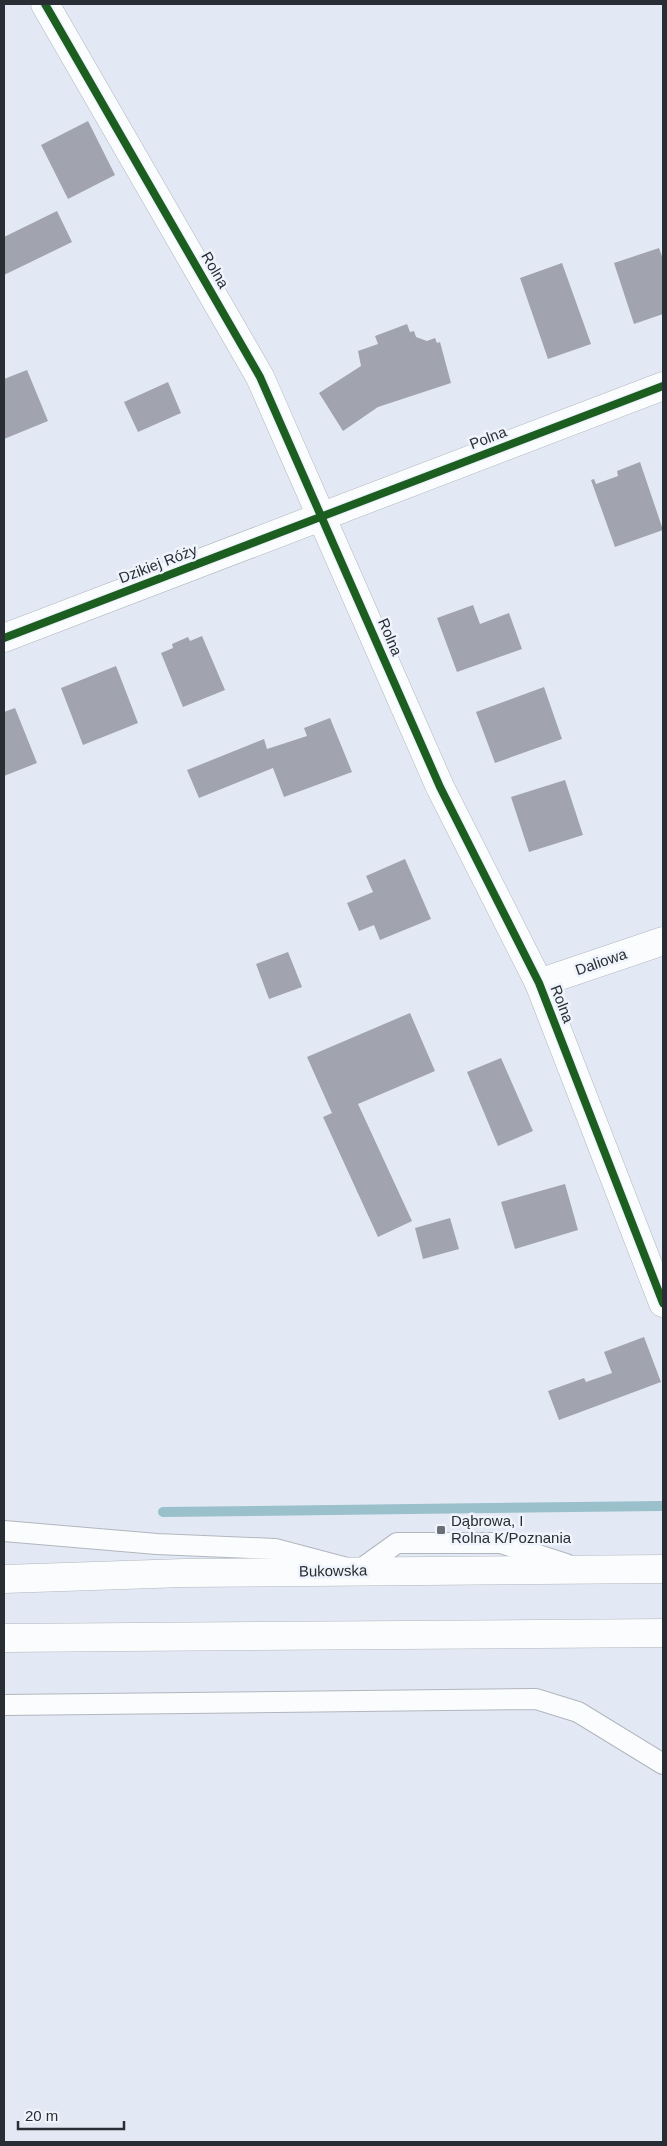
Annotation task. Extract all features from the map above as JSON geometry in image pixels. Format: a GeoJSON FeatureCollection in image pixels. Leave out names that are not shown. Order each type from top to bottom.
{"type":"FeatureCollection","features":[{"type":"Feature","properties":{"kind":"street","name":"Rolna"},"geometry":{"type":"LineString","coordinates":[[45,4],[260,377],[323,516],[440,787],[539,983],[663,1303]]}},
{"type":"Feature","properties":{"kind":"street","name":"Polna"},"geometry":{"type":"LineString","coordinates":[[323,516],[663,386]]}},
{"type":"Feature","properties":{"kind":"street","name":"Dzikiej Róży"},"geometry":{"type":"LineString","coordinates":[[4,638],[323,516]]}},
{"type":"Feature","properties":{"kind":"street","name":"Daliowa"},"geometry":{"type":"LineString","coordinates":[[539,983],[663,941]]}},
{"type":"Feature","properties":{"kind":"street","name":"Bukowska"},"geometry":{"type":"LineString","coordinates":[[4,1579],[184,1573],[663,1569]]}},
{"type":"Feature","properties":{"kind":"street"},"geometry":{"type":"LineString","coordinates":[[4,1638],[663,1633]]}},
{"type":"Feature","properties":{"kind":"lane"},"geometry":{"type":"LineString","coordinates":[[4,1531],[157,1544],[275,1550],[358,1571]]}},
{"type":"Feature","properties":{"kind":"lane"},"geometry":{"type":"LineString","coordinates":[[4,1705],[536,1699],[578,1712],[663,1764]]}},
{"type":"Feature","properties":{"kind":"building"},"geometry":{"type":"Polygon","coordinates":[[[88,121],[115,175],[68,199],[41,145],[88,121]]]}},
{"type":"Feature","properties":{"kind":"building"},"geometry":{"type":"Polygon","coordinates":[[[57,211],[72,242],[4,275],[4,237],[57,211]]]}},
{"type":"Feature","properties":{"kind":"building"},"geometry":{"type":"Polygon","coordinates":[[[659,248],[663,259],[663,314],[634,324],[614,263],[659,248]]]}},
{"type":"Feature","properties":{"kind":"building"},"geometry":{"type":"Polygon","coordinates":[[[562,263],[591,344],[548,359],[520,278],[562,263]]]}},
{"type":"Feature","properties":{"kind":"building"},"geometry":{"type":"Polygon","coordinates":[[[407,324],[410,332],[414,331],[416,337],[427,341],[435,338],[437,343],[440,342],[451,383],[378,407],[343,431],[319,393],[361,366],[358,351],[378,344],[375,336],[407,324]]]}},
{"type":"Feature","properties":{"kind":"building"},"geometry":{"type":"Polygon","coordinates":[[[27,370],[48,421],[4,439],[4,379],[27,370]]]}},
{"type":"Feature","properties":{"kind":"building"},"geometry":{"type":"Polygon","coordinates":[[[168,382],[181,413],[138,432],[124,402],[168,382]]]}},
{"type":"Feature","properties":{"kind":"building"},"geometry":{"type":"Polygon","coordinates":[[[640,462],[663,530],[615,547],[591,480],[594,479],[596,484],[618,476],[617,471],[640,462]]]}},
{"type":"Feature","properties":{"kind":"building"},"geometry":{"type":"Polygon","coordinates":[[[473,605],[480,624],[509,613],[522,649],[457,672],[437,618],[473,605]]]}},
{"type":"Feature","properties":{"kind":"building"},"geometry":{"type":"Polygon","coordinates":[[[202,636],[225,690],[183,707],[161,653],[173,648],[172,644],[188,637],[190,641],[202,636]]]}},
{"type":"Feature","properties":{"kind":"building"},"geometry":{"type":"Polygon","coordinates":[[[116,666],[138,723],[83,745],[61,688],[116,666]]]}},
{"type":"Feature","properties":{"kind":"building"},"geometry":{"type":"Polygon","coordinates":[[[544,687],[562,739],[495,763],[476,712],[544,687]]]}},
{"type":"Feature","properties":{"kind":"building"},"geometry":{"type":"Polygon","coordinates":[[[15,708],[37,763],[4,776],[4,712],[15,708]]]}},
{"type":"Feature","properties":{"kind":"building"},"geometry":{"type":"Polygon","coordinates":[[[330,718],[352,772],[284,797],[273,768],[199,798],[187,770],[264,739],[267,749],[307,736],[304,728],[330,718]]]}},
{"type":"Feature","properties":{"kind":"building"},"geometry":{"type":"Polygon","coordinates":[[[565,780],[583,835],[529,852],[511,797],[565,780]]]}},
{"type":"Feature","properties":{"kind":"building"},"geometry":{"type":"Polygon","coordinates":[[[405,859],[431,919],[380,940],[374,925],[359,931],[347,903],[373,892],[366,876],[405,859]]]}},
{"type":"Feature","properties":{"kind":"building"},"geometry":{"type":"Polygon","coordinates":[[[288,952],[302,987],[269,999],[256,964],[288,952]]]}},
{"type":"Feature","properties":{"kind":"building"},"geometry":{"type":"Polygon","coordinates":[[[410,1013],[435,1071],[358,1104],[412,1221],[378,1237],[323,1117],[332,1113],[307,1057],[410,1013]]]}},
{"type":"Feature","properties":{"kind":"building"},"geometry":{"type":"Polygon","coordinates":[[[501,1058],[533,1131],[498,1146],[467,1072],[501,1058]]]}},
{"type":"Feature","properties":{"kind":"building"},"geometry":{"type":"Polygon","coordinates":[[[565,1184],[578,1230],[515,1249],[501,1202],[565,1184]]]}},
{"type":"Feature","properties":{"kind":"building"},"geometry":{"type":"Polygon","coordinates":[[[450,1218],[459,1249],[423,1259],[415,1228],[450,1218]]]}},
{"type":"Feature","properties":{"kind":"building"},"geometry":{"type":"Polygon","coordinates":[[[644,1337],[661,1382],[559,1420],[548,1391],[584,1378],[586,1382],[612,1373],[604,1352],[644,1337]]]}},
{"type":"Feature","properties":{"kind":"waterway"},"geometry":{"type":"LineString","coordinates":[[163,1512],[663,1506]]}},
{"type":"Feature","properties":{"kind":"cycle path"},"geometry":{"type":"LineString","coordinates":[[45,4],[260,377],[440,787],[539,983],[663,1303]]}},
{"type":"Feature","properties":{"kind":"cycle path"},"geometry":{"type":"LineString","coordinates":[[4,638],[663,386]]}},
{"type":"Feature","properties":{"kind":"place","name":"Dąbrowa, I Rolna K/Poznania"},"geometry":{"type":"Point","coordinates":[441,1530]}}]}
